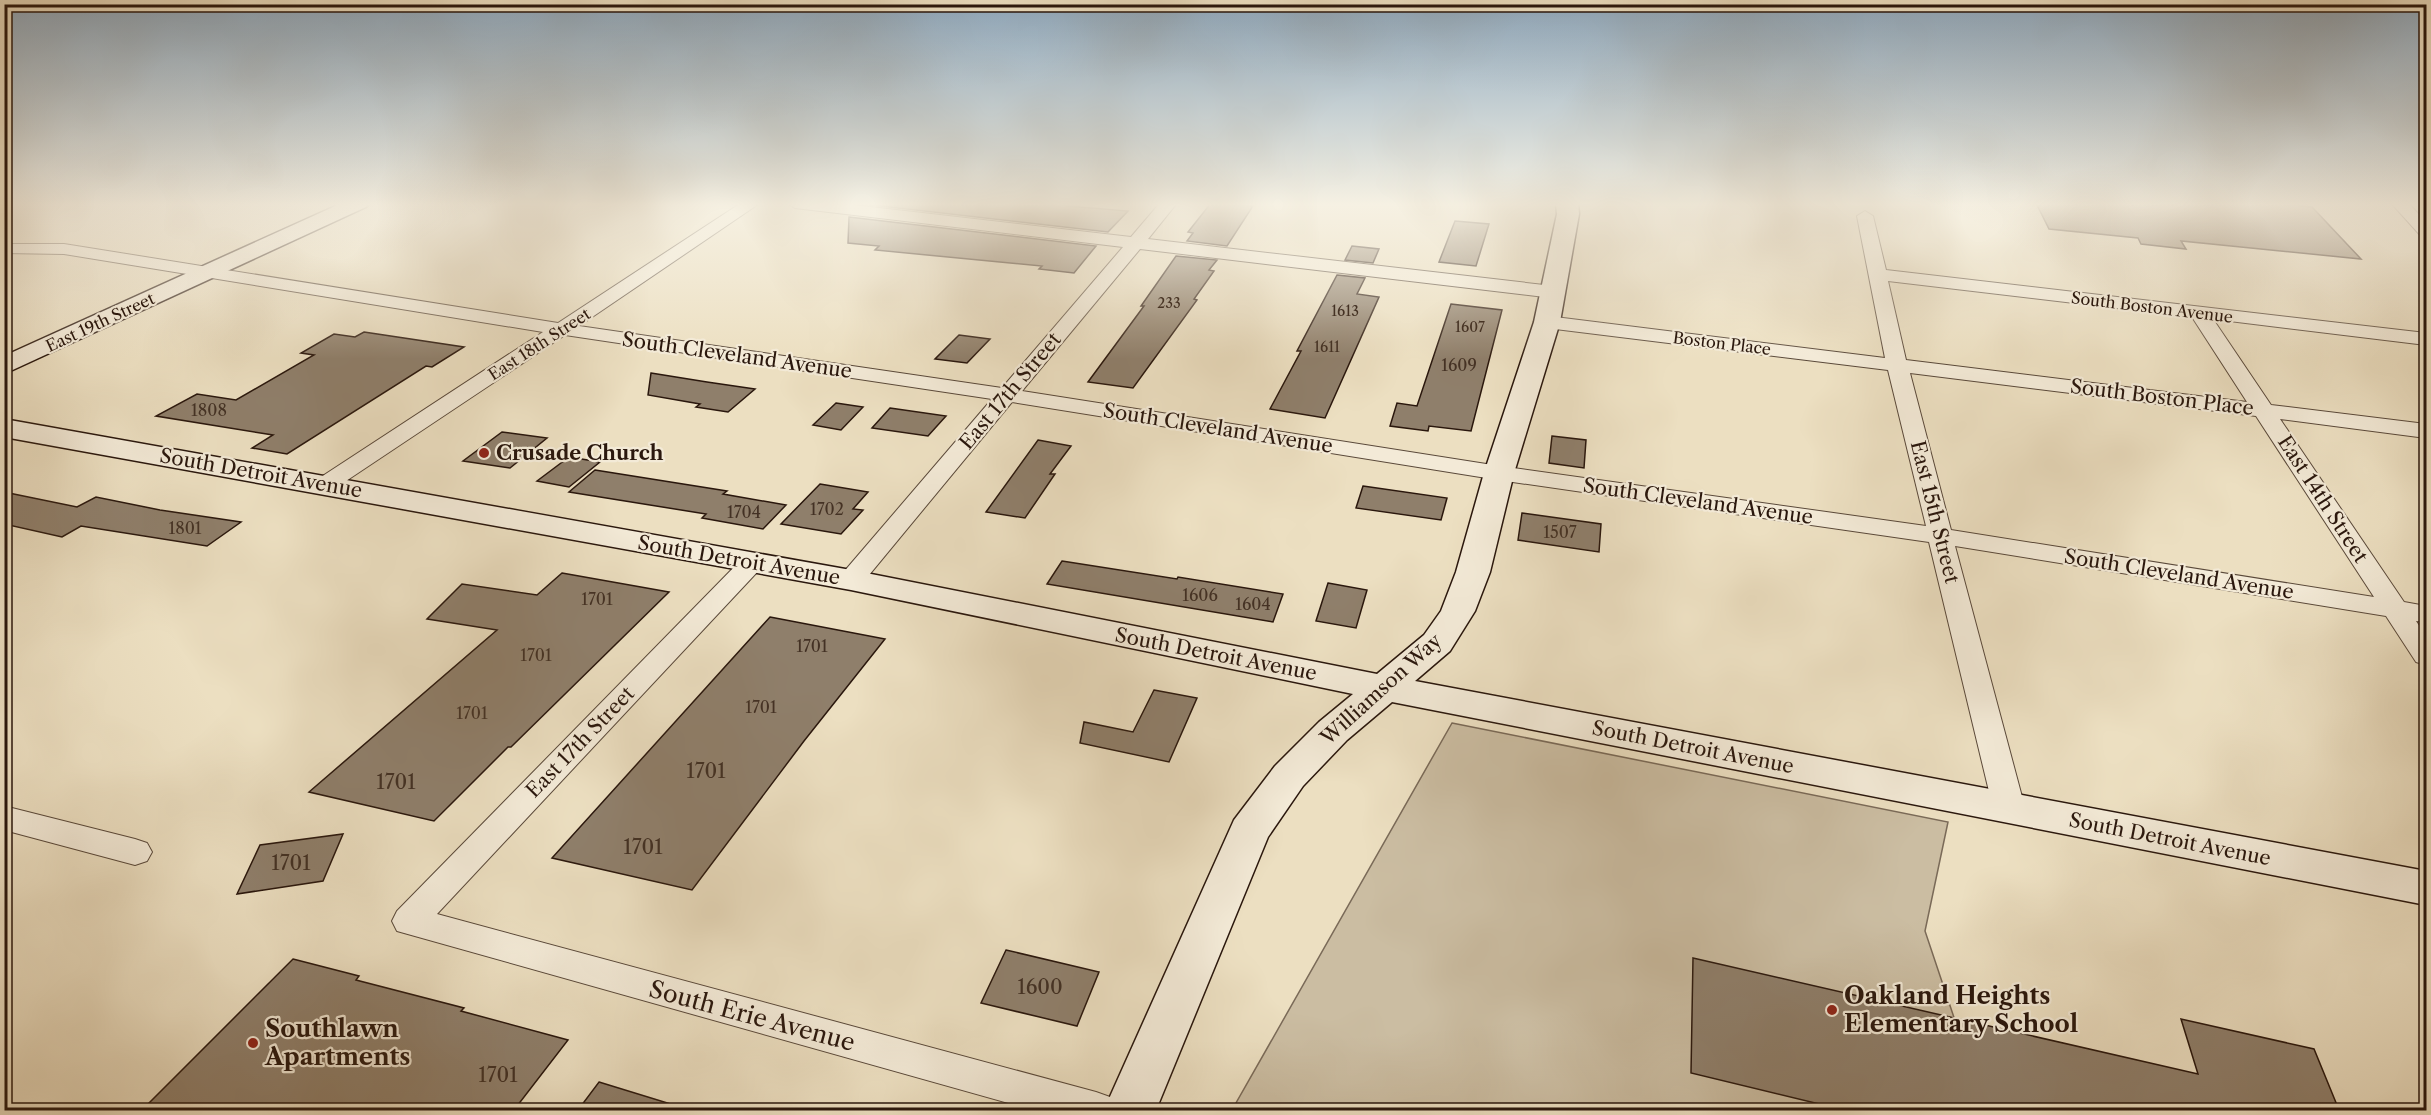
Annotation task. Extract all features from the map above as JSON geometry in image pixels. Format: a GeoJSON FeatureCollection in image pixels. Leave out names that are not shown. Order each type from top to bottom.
{"type":"FeatureCollection","features":[{"type":"Feature","properties":{"kind":"street","name":"South Cleveland Avenue"},"geometry":{"type":"LineString","coordinates":[[98,255],[205,274],[1007,395],[1499,473],[1942,536],[2427,614]]}},
{"type":"Feature","properties":{"kind":"street","name":"East 19th Street"},"geometry":{"type":"LineString","coordinates":[[4,366],[246,255]]}},
{"type":"Feature","properties":{"kind":"street","name":"East 18th Street"},"geometry":{"type":"LineString","coordinates":[[326,484],[673,255]]}},
{"type":"Feature","properties":{"kind":"street","name":"East 17th Street"},"geometry":{"type":"LineString","coordinates":[[851,580],[1123,255]]}},
{"type":"Feature","properties":{"kind":"street"},"geometry":{"type":"LineString","coordinates":[[1243,255],[1553,292]]}},
{"type":"Feature","properties":{"kind":"street","name":"Williamson Way"},"geometry":{"type":"LineString","coordinates":[[1131,1110],[1249,831],[1289,776],[1333,731],[1437,644],[1458,611],[1473,572],[1499,473],[1547,322],[1560,255]]}},
{"type":"Feature","properties":{"kind":"street","name":"East 15th Street"},"geometry":{"type":"LineString","coordinates":[[1873,255],[1897,364],[2009,808]]}},
{"type":"Feature","properties":{"kind":"street","name":"South Boston Avenue"},"geometry":{"type":"LineString","coordinates":[[1877,274],[2427,339]]}},
{"type":"Feature","properties":{"kind":"street","name":"East 14th Street"},"geometry":{"type":"LineString","coordinates":[[2198,312],[2427,656]]}},
{"type":"Feature","properties":{"kind":"street","name":"Boston Place"},"geometry":{"type":"LineString","coordinates":[[1547,322],[1897,364]]}},
{"type":"Feature","properties":{"kind":"street","name":"South Boston Place"},"geometry":{"type":"LineString","coordinates":[[1897,364],[2427,431]]}},
{"type":"Feature","properties":{"kind":"street","name":"South Detroit Avenue"},"geometry":{"type":"LineString","coordinates":[[4,428],[851,580],[1386,688],[2427,888]]}},
{"type":"Feature","properties":{"kind":"street","name":"East 17th Street"},"geometry":{"type":"LineString","coordinates":[[409,921],[752,563]]}},
{"type":"Feature","properties":{"kind":"street"},"geometry":{"type":"LineString","coordinates":[[4,818],[135,852]]}},
{"type":"Feature","properties":{"kind":"street","name":"South Erie Avenue"},"geometry":{"type":"LineString","coordinates":[[409,921],[1095,1110]]}},
{"type":"Feature","properties":{"kind":"shaded area"},"geometry":{"type":"Polygon","coordinates":[[[1452,723],[1948,822],[1925,931],[1985,1110],[1232,1110],[1452,723]]]}},
{"type":"Feature","properties":{"kind":"building"},"geometry":{"type":"Polygon","coordinates":[[[928,255],[1089,255],[1074,273],[1039,269],[1042,266],[928,255]]]}},
{"type":"Feature","properties":{"kind":"building"},"geometry":{"type":"Polygon","coordinates":[[[1347,255],[1376,255],[1373,263],[1345,260],[1347,255]]]}},
{"type":"Feature","properties":{"kind":"building"},"geometry":{"type":"Polygon","coordinates":[[[1442,255],[1479,255],[1476,266],[1439,262],[1442,255]]]}},
{"type":"Feature","properties":{"kind":"building"},"geometry":{"type":"Polygon","coordinates":[[[2321,255],[2357,255],[2361,259],[2321,255]]]}},
{"type":"Feature","properties":{"kind":"building"},"geometry":{"type":"Polygon","coordinates":[[[1176,256],[1217,260],[1209,270],[1214,271],[1194,299],[1197,300],[1133,388],[1088,382],[1144,306],[1141,306],[1176,256]]]}},
{"type":"Feature","properties":{"kind":"building"},"geometry":{"type":"Polygon","coordinates":[[[1337,275],[1365,278],[1357,294],[1379,297],[1325,418],[1270,409],[1301,351],[1297,351],[1337,275]]]}},
{"type":"Feature","properties":{"kind":"building"},"geometry":{"type":"Polygon","coordinates":[[[1451,304],[1502,310],[1471,431],[1429,426],[1428,431],[1390,426],[1397,403],[1417,406],[1451,304]]]}},
{"type":"Feature","properties":{"kind":"building"},"geometry":{"type":"Polygon","coordinates":[[[364,332],[464,347],[432,367],[426,366],[287,454],[252,448],[273,435],[156,416],[197,394],[236,400],[314,355],[301,353],[334,334],[355,337],[364,332]]]}},
{"type":"Feature","properties":{"kind":"building"},"geometry":{"type":"Polygon","coordinates":[[[959,335],[990,339],[967,363],[935,359],[959,335]]]}},
{"type":"Feature","properties":{"kind":"building"},"geometry":{"type":"Polygon","coordinates":[[[651,373],[755,389],[728,412],[696,407],[700,404],[648,395],[651,373]]]}},
{"type":"Feature","properties":{"kind":"building"},"geometry":{"type":"Polygon","coordinates":[[[836,403],[863,407],[841,430],[813,425],[836,403]]]}},
{"type":"Feature","properties":{"kind":"building"},"geometry":{"type":"Polygon","coordinates":[[[890,408],[946,416],[928,436],[872,428],[890,408]]]}},
{"type":"Feature","properties":{"kind":"building"},"geometry":{"type":"Polygon","coordinates":[[[502,432],[547,438],[510,468],[463,461],[502,432]]]}},
{"type":"Feature","properties":{"kind":"building"},"geometry":{"type":"Polygon","coordinates":[[[1552,436],[1586,440],[1584,468],[1549,463],[1552,436]]]}},
{"type":"Feature","properties":{"kind":"building"},"geometry":{"type":"Polygon","coordinates":[[[1038,440],[1071,446],[1050,474],[1055,474],[1025,518],[986,512],[1038,440]]]}},
{"type":"Feature","properties":{"kind":"building"},"geometry":{"type":"Polygon","coordinates":[[[569,457],[600,462],[569,487],[537,481],[569,457]]]}},
{"type":"Feature","properties":{"kind":"building"},"geometry":{"type":"Polygon","coordinates":[[[595,470],[727,491],[723,494],[786,505],[763,529],[702,518],[706,514],[569,492],[595,470]]]}},
{"type":"Feature","properties":{"kind":"building"},"geometry":{"type":"Polygon","coordinates":[[[820,484],[868,492],[853,509],[863,510],[841,534],[781,524],[820,484]]]}},
{"type":"Feature","properties":{"kind":"building"},"geometry":{"type":"Polygon","coordinates":[[[1363,486],[1447,498],[1441,520],[1356,508],[1363,486]]]}},
{"type":"Feature","properties":{"kind":"building"},"geometry":{"type":"Polygon","coordinates":[[[4,492],[77,507],[96,497],[160,510],[241,522],[207,546],[81,526],[62,537],[4,524],[4,492]]]}},
{"type":"Feature","properties":{"kind":"building"},"geometry":{"type":"Polygon","coordinates":[[[1522,513],[1601,524],[1599,552],[1518,540],[1522,513]]]}},
{"type":"Feature","properties":{"kind":"building"},"geometry":{"type":"Polygon","coordinates":[[[1062,561],[1283,594],[1273,622],[1047,584],[1062,561]]]}},
{"type":"Feature","properties":{"kind":"building"},"geometry":{"type":"Polygon","coordinates":[[[562,573],[669,592],[434,821],[309,792],[497,630],[427,619],[462,584],[537,595],[562,573]]]}},
{"type":"Feature","properties":{"kind":"building"},"geometry":{"type":"Polygon","coordinates":[[[1328,583],[1367,590],[1356,628],[1316,621],[1328,583]]]}},
{"type":"Feature","properties":{"kind":"building"},"geometry":{"type":"Polygon","coordinates":[[[770,617],[885,639],[804,741],[692,890],[552,858],[770,617]]]}},
{"type":"Feature","properties":{"kind":"building"},"geometry":{"type":"Polygon","coordinates":[[[1154,690],[1197,698],[1169,762],[1080,743],[1084,722],[1133,732],[1154,690]]]}},
{"type":"Feature","properties":{"kind":"building"},"geometry":{"type":"Polygon","coordinates":[[[343,834],[323,881],[237,894],[260,845],[343,834]]]}},
{"type":"Feature","properties":{"kind":"building"},"geometry":{"type":"Polygon","coordinates":[[[1006,950],[1099,972],[1077,1026],[981,1003],[1006,950]]]}},
{"type":"Feature","properties":{"kind":"building","name":"Oakland Heights Elementary School"},"geometry":{"type":"Polygon","coordinates":[[[1693,958],[2198,1074],[2181,1019],[2314,1049],[2339,1110],[1844,1110],[1691,1073],[1693,958]]]}},
{"type":"Feature","properties":{"kind":"building"},"geometry":{"type":"Polygon","coordinates":[[[293,959],[359,976],[356,980],[464,1008],[461,1011],[568,1040],[514,1110],[142,1110],[293,959]]]}},
{"type":"Feature","properties":{"kind":"building"},"geometry":{"type":"Polygon","coordinates":[[[599,1082],[674,1105],[673,1110],[578,1110],[599,1082]]]}},
{"type":"Feature","properties":{"kind":"place","name":"Crusade Church"},"geometry":{"type":"Point","coordinates":[484,453]}},
{"type":"Feature","properties":{"kind":"place","name":"Oakland Heights Elementary School"},"geometry":{"type":"Point","coordinates":[1832,1010]}},
{"type":"Feature","properties":{"kind":"place","name":"Southlawn Apartments"},"geometry":{"type":"Point","coordinates":[253,1043]}}]}
